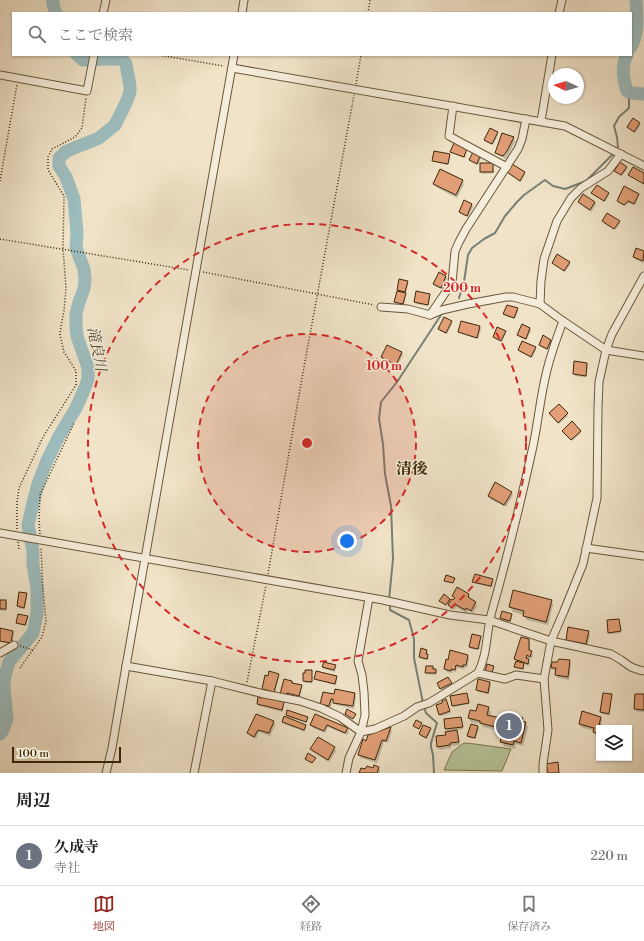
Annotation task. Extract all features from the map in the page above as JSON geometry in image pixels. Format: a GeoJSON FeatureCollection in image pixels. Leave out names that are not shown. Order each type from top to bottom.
{"type":"FeatureCollection","features":[{"type":"Feature","properties":{"kind":"street"},"geometry":{"type":"LineString","coordinates":[[103,12],[106,0]]}},
{"type":"Feature","properties":{"kind":"street"},"geometry":{"type":"LineString","coordinates":[[242,12],[244,0]]}},
{"type":"Feature","properties":{"kind":"street"},"geometry":{"type":"LineString","coordinates":[[559,12],[562,0]]}},
{"type":"Feature","properties":{"kind":"street"},"geometry":{"type":"LineString","coordinates":[[0,75],[87,91],[94,56]]}},
{"type":"Feature","properties":{"kind":"street"},"geometry":{"type":"LineString","coordinates":[[106,773],[112,748],[234,56]]}},
{"type":"Feature","properties":{"kind":"street"},"geometry":{"type":"LineString","coordinates":[[541,121],[552,56]]}},
{"type":"Feature","properties":{"kind":"street"},"geometry":{"type":"LineString","coordinates":[[232,68],[565,126],[644,166]]}},
{"type":"Feature","properties":{"kind":"street"},"geometry":{"type":"LineString","coordinates":[[453,106],[449,136],[507,167]]}},
{"type":"Feature","properties":{"kind":"street"},"geometry":{"type":"LineString","coordinates":[[430,315],[452,283],[455,251],[459,242],[518,149],[522,139],[526,119]]}},
{"type":"Feature","properties":{"kind":"street"},"geometry":{"type":"LineString","coordinates":[[540,304],[544,259],[557,222],[571,198],[581,188],[608,171],[621,154]]}},
{"type":"Feature","properties":{"kind":"street"},"geometry":{"type":"LineString","coordinates":[[543,773],[548,730],[544,679],[551,641],[583,564],[597,498],[599,382],[606,350],[612,334],[644,276]]}},
{"type":"Feature","properties":{"kind":"street"},"geometry":{"type":"LineString","coordinates":[[381,307],[408,309],[430,315],[442,310],[468,304],[506,297],[514,297],[540,304],[606,350],[644,356]]}},
{"type":"Feature","properties":{"kind":"street"},"geometry":{"type":"LineString","coordinates":[[126,666],[212,681],[246,690],[300,701],[321,708],[340,717],[361,732],[375,729],[404,716],[417,707],[429,703],[478,673],[482,666],[489,620],[523,493],[535,439],[547,370],[563,321]]}},
{"type":"Feature","properties":{"kind":"street"},"geometry":{"type":"LineString","coordinates":[[0,533],[383,600],[450,615],[489,620],[551,641],[611,654],[631,667],[644,671]]}},
{"type":"Feature","properties":{"kind":"street"},"geometry":{"type":"LineString","coordinates":[[586,548],[643,556]]}},
{"type":"Feature","properties":{"kind":"street"},"geometry":{"type":"LineString","coordinates":[[346,773],[349,758],[361,732],[365,715],[362,675],[358,661],[369,598]]}},
{"type":"Feature","properties":{"kind":"street"},"geometry":{"type":"LineString","coordinates":[[0,653],[14,645]]}},
{"type":"Feature","properties":{"kind":"street"},"geometry":{"type":"LineString","coordinates":[[478,673],[506,679],[516,675],[544,679]]}},
{"type":"Feature","properties":{"kind":"street"},"geometry":{"type":"LineString","coordinates":[[194,773],[212,681]]}},
{"type":"Feature","properties":{"kind":"path"},"geometry":{"type":"LineString","coordinates":[[368,12],[370,0]]}},
{"type":"Feature","properties":{"kind":"path"},"geometry":{"type":"LineString","coordinates":[[165,56],[232,68]]}},
{"type":"Feature","properties":{"kind":"path"},"geometry":{"type":"LineString","coordinates":[[246,690],[361,56]]}},
{"type":"Feature","properties":{"kind":"path"},"geometry":{"type":"LineString","coordinates":[[0,181],[18,79]]}},
{"type":"Feature","properties":{"kind":"path"},"geometry":{"type":"LineString","coordinates":[[19,550],[17,502],[19,488],[43,437],[76,384],[76,371],[64,352],[60,335],[66,288],[63,249],[64,196],[48,170],[48,157],[52,149],[74,137],[82,128],[87,91]]}},
{"type":"Feature","properties":{"kind":"path"},"geometry":{"type":"LineString","coordinates":[[0,239],[196,271],[381,307]]}},
{"type":"Feature","properties":{"kind":"path"},"geometry":{"type":"LineString","coordinates":[[14,645],[33,650]]}},
{"type":"Feature","properties":{"kind":"green space"},"geometry":{"type":"Polygon","coordinates":[[[464,743],[511,749],[502,771],[444,770],[452,752],[464,743]]]}},
{"type":"Feature","properties":{"kind":"building"},"geometry":{"type":"Polygon","coordinates":[[[633,118],[640,123],[634,132],[627,127],[633,118]]]}},
{"type":"Feature","properties":{"kind":"building"},"geometry":{"type":"Polygon","coordinates":[[[490,128],[498,132],[492,144],[484,140],[490,128]]]}},
{"type":"Feature","properties":{"kind":"building"},"geometry":{"type":"Polygon","coordinates":[[[502,133],[514,137],[503,156],[495,153],[502,133]]]}},
{"type":"Feature","properties":{"kind":"building"},"geometry":{"type":"Polygon","coordinates":[[[454,143],[467,148],[464,157],[450,152],[454,143]]]}},
{"type":"Feature","properties":{"kind":"building"},"geometry":{"type":"Polygon","coordinates":[[[434,151],[450,154],[448,164],[432,161],[434,151]]]}},
{"type":"Feature","properties":{"kind":"building"},"geometry":{"type":"Polygon","coordinates":[[[473,152],[480,156],[477,164],[469,160],[473,152]]]}},
{"type":"Feature","properties":{"kind":"building"},"geometry":{"type":"Polygon","coordinates":[[[620,162],[627,167],[621,175],[614,171],[620,162]]]}},
{"type":"Feature","properties":{"kind":"building"},"geometry":{"type":"Polygon","coordinates":[[[480,163],[493,163],[493,172],[480,172],[480,163]]]}},
{"type":"Feature","properties":{"kind":"building"},"geometry":{"type":"Polygon","coordinates":[[[512,164],[525,172],[520,181],[507,172],[512,164]]]}},
{"type":"Feature","properties":{"kind":"building"},"geometry":{"type":"Polygon","coordinates":[[[633,167],[644,173],[644,184],[628,175],[633,167]]]}},
{"type":"Feature","properties":{"kind":"building"},"geometry":{"type":"Polygon","coordinates":[[[440,169],[463,180],[456,195],[433,184],[440,169]]]}},
{"type":"Feature","properties":{"kind":"building"},"geometry":{"type":"Polygon","coordinates":[[[597,185],[609,193],[604,201],[591,193],[597,185]]]}},
{"type":"Feature","properties":{"kind":"building"},"geometry":{"type":"Polygon","coordinates":[[[624,186],[639,194],[634,204],[628,201],[624,205],[617,201],[624,186]]]}},
{"type":"Feature","properties":{"kind":"building"},"geometry":{"type":"Polygon","coordinates":[[[583,194],[595,202],[590,210],[578,202],[583,194]]]}},
{"type":"Feature","properties":{"kind":"building"},"geometry":{"type":"Polygon","coordinates":[[[464,200],[472,204],[467,216],[459,212],[464,200]]]}},
{"type":"Feature","properties":{"kind":"building"},"geometry":{"type":"Polygon","coordinates":[[[607,213],[620,221],[614,229],[602,221],[607,213]]]}},
{"type":"Feature","properties":{"kind":"building"},"geometry":{"type":"Polygon","coordinates":[[[636,248],[644,251],[643,261],[633,257],[636,248]]]}},
{"type":"Feature","properties":{"kind":"building"},"geometry":{"type":"Polygon","coordinates":[[[557,254],[570,262],[564,271],[552,263],[557,254]]]}},
{"type":"Feature","properties":{"kind":"building"},"geometry":{"type":"Polygon","coordinates":[[[439,272],[446,276],[441,288],[433,284],[439,272]]]}},
{"type":"Feature","properties":{"kind":"building"},"geometry":{"type":"Polygon","coordinates":[[[399,279],[408,281],[405,292],[397,290],[399,279]]]}},
{"type":"Feature","properties":{"kind":"building"},"geometry":{"type":"Polygon","coordinates":[[[397,291],[406,293],[403,304],[394,302],[397,291]]]}},
{"type":"Feature","properties":{"kind":"building"},"geometry":{"type":"Polygon","coordinates":[[[416,291],[430,294],[428,305],[414,302],[416,291]]]}},
{"type":"Feature","properties":{"kind":"building"},"geometry":{"type":"Polygon","coordinates":[[[507,305],[518,308],[514,318],[503,314],[507,305]]]}},
{"type":"Feature","properties":{"kind":"building"},"geometry":{"type":"Polygon","coordinates":[[[444,317],[452,321],[446,333],[438,329],[444,317]]]}},
{"type":"Feature","properties":{"kind":"building"},"geometry":{"type":"Polygon","coordinates":[[[461,321],[480,326],[477,338],[458,332],[461,321]]]}},
{"type":"Feature","properties":{"kind":"building"},"geometry":{"type":"Polygon","coordinates":[[[522,324],[530,328],[526,339],[517,335],[522,324]]]}},
{"type":"Feature","properties":{"kind":"building"},"geometry":{"type":"Polygon","coordinates":[[[497,327],[506,331],[501,341],[493,337],[497,327]]]}},
{"type":"Feature","properties":{"kind":"building"},"geometry":{"type":"Polygon","coordinates":[[[543,335],[551,340],[547,349],[539,345],[543,335]]]}},
{"type":"Feature","properties":{"kind":"building"},"geometry":{"type":"Polygon","coordinates":[[[522,341],[536,347],[531,357],[518,350],[522,341]]]}},
{"type":"Feature","properties":{"kind":"building"},"geometry":{"type":"Polygon","coordinates":[[[387,345],[402,352],[396,365],[381,357],[387,345]]]}},
{"type":"Feature","properties":{"kind":"building"},"geometry":{"type":"Polygon","coordinates":[[[574,361],[587,363],[586,376],[573,374],[574,361]]]}},
{"type":"Feature","properties":{"kind":"building"},"geometry":{"type":"Polygon","coordinates":[[[559,404],[568,413],[558,423],[549,413],[559,404]]]}},
{"type":"Feature","properties":{"kind":"building"},"geometry":{"type":"Polygon","coordinates":[[[572,421],[581,431],[571,440],[562,431],[572,421]]]}},
{"type":"Feature","properties":{"kind":"building"},"geometry":{"type":"Polygon","coordinates":[[[495,482],[512,492],[504,505],[488,496],[495,482]]]}},
{"type":"Feature","properties":{"kind":"building"},"geometry":{"type":"Polygon","coordinates":[[[475,574],[493,579],[491,586],[472,582],[475,574]]]}},
{"type":"Feature","properties":{"kind":"building"},"geometry":{"type":"Polygon","coordinates":[[[446,575],[455,578],[453,583],[444,581],[446,575]]]}},
{"type":"Feature","properties":{"kind":"building"},"geometry":{"type":"Polygon","coordinates":[[[457,587],[469,594],[468,597],[476,602],[471,611],[466,608],[465,610],[455,604],[452,608],[448,605],[451,599],[453,600],[455,598],[452,596],[457,587]]]}},
{"type":"Feature","properties":{"kind":"building"},"geometry":{"type":"Polygon","coordinates":[[[513,590],[552,600],[546,622],[523,616],[524,611],[509,607],[513,590]]]}},
{"type":"Feature","properties":{"kind":"building"},"geometry":{"type":"Polygon","coordinates":[[[19,592],[27,593],[24,608],[17,606],[19,592]]]}},
{"type":"Feature","properties":{"kind":"building"},"geometry":{"type":"Polygon","coordinates":[[[444,594],[450,599],[446,605],[439,601],[444,594]]]}},
{"type":"Feature","properties":{"kind":"building"},"geometry":{"type":"Polygon","coordinates":[[[0,600],[6,600],[6,609],[0,609],[0,600]]]}},
{"type":"Feature","properties":{"kind":"building"},"geometry":{"type":"Polygon","coordinates":[[[502,611],[512,614],[510,621],[500,618],[502,611]]]}},
{"type":"Feature","properties":{"kind":"building"},"geometry":{"type":"Polygon","coordinates":[[[18,614],[28,616],[25,625],[16,623],[18,614]]]}},
{"type":"Feature","properties":{"kind":"building"},"geometry":{"type":"Polygon","coordinates":[[[619,619],[621,631],[608,633],[607,620],[619,619]]]}},
{"type":"Feature","properties":{"kind":"building"},"geometry":{"type":"Polygon","coordinates":[[[568,627],[589,631],[586,644],[566,640],[568,627]]]}},
{"type":"Feature","properties":{"kind":"building"},"geometry":{"type":"Polygon","coordinates":[[[0,628],[13,631],[11,643],[0,641],[0,628]]]}},
{"type":"Feature","properties":{"kind":"building"},"geometry":{"type":"Polygon","coordinates":[[[472,634],[481,636],[478,649],[469,647],[472,634]]]}},
{"type":"Feature","properties":{"kind":"building"},"geometry":{"type":"Polygon","coordinates":[[[521,637],[529,639],[529,650],[532,651],[530,657],[527,655],[526,658],[529,659],[528,664],[514,659],[521,637]]]}},
{"type":"Feature","properties":{"kind":"building"},"geometry":{"type":"Polygon","coordinates":[[[421,648],[427,650],[427,659],[419,657],[421,648]]]}},
{"type":"Feature","properties":{"kind":"building"},"geometry":{"type":"Polygon","coordinates":[[[450,650],[468,655],[466,665],[463,665],[463,667],[456,665],[455,670],[451,669],[451,671],[444,669],[450,650]]]}},
{"type":"Feature","properties":{"kind":"building"},"geometry":{"type":"Polygon","coordinates":[[[559,659],[570,660],[568,677],[555,675],[556,668],[551,668],[552,662],[557,662],[559,659]]]}},
{"type":"Feature","properties":{"kind":"building"},"geometry":{"type":"Polygon","coordinates":[[[516,661],[524,663],[523,669],[514,667],[516,661]]]}},
{"type":"Feature","properties":{"kind":"building"},"geometry":{"type":"Polygon","coordinates":[[[324,662],[336,665],[334,670],[322,667],[324,662]]]}},
{"type":"Feature","properties":{"kind":"building"},"geometry":{"type":"Polygon","coordinates":[[[487,664],[494,666],[492,673],[485,672],[487,664]]]}},
{"type":"Feature","properties":{"kind":"building"},"geometry":{"type":"Polygon","coordinates":[[[426,666],[433,666],[433,669],[436,669],[436,673],[425,673],[426,666]]]}},
{"type":"Feature","properties":{"kind":"building"},"geometry":{"type":"Polygon","coordinates":[[[305,670],[312,670],[312,682],[303,681],[303,673],[305,673],[305,670]]]}},
{"type":"Feature","properties":{"kind":"building"},"geometry":{"type":"Polygon","coordinates":[[[269,671],[279,674],[274,692],[262,689],[265,675],[268,676],[269,671]]]}},
{"type":"Feature","properties":{"kind":"building"},"geometry":{"type":"Polygon","coordinates":[[[316,671],[337,676],[335,684],[314,679],[316,671]]]}},
{"type":"Feature","properties":{"kind":"building"},"geometry":{"type":"Polygon","coordinates":[[[448,677],[452,683],[440,689],[437,683],[448,677]]]}},
{"type":"Feature","properties":{"kind":"building"},"geometry":{"type":"Polygon","coordinates":[[[284,679],[292,681],[292,683],[302,685],[299,696],[287,693],[286,695],[280,694],[284,679]]]}},
{"type":"Feature","properties":{"kind":"building"},"geometry":{"type":"Polygon","coordinates":[[[478,679],[490,682],[488,693],[476,690],[478,679]]]}},
{"type":"Feature","properties":{"kind":"building"},"geometry":{"type":"Polygon","coordinates":[[[335,689],[355,693],[353,706],[333,703],[333,699],[331,699],[329,706],[320,704],[323,692],[334,694],[335,689]]]}},
{"type":"Feature","properties":{"kind":"building"},"geometry":{"type":"Polygon","coordinates":[[[467,693],[469,703],[452,706],[450,696],[467,693]]]}},
{"type":"Feature","properties":{"kind":"building"},"geometry":{"type":"Polygon","coordinates":[[[603,693],[612,694],[609,714],[600,712],[603,693]]]}},
{"type":"Feature","properties":{"kind":"building"},"geometry":{"type":"Polygon","coordinates":[[[635,694],[644,694],[644,710],[634,709],[635,694]]]}},
{"type":"Feature","properties":{"kind":"building"},"geometry":{"type":"Polygon","coordinates":[[[262,696],[284,702],[282,710],[257,704],[258,697],[262,698],[262,696]]]}},
{"type":"Feature","properties":{"kind":"building"},"geometry":{"type":"Polygon","coordinates":[[[446,699],[450,711],[439,715],[436,705],[442,703],[442,701],[446,699]]]}},
{"type":"Feature","properties":{"kind":"building"},"geometry":{"type":"Polygon","coordinates":[[[478,704],[489,707],[487,715],[505,719],[505,716],[512,718],[513,716],[523,718],[522,721],[526,722],[521,743],[514,741],[513,745],[500,742],[504,729],[480,723],[480,721],[468,718],[470,710],[476,711],[478,704]]]}},
{"type":"Feature","properties":{"kind":"building"},"geometry":{"type":"Polygon","coordinates":[[[347,709],[356,714],[353,719],[345,714],[347,709]]]}},
{"type":"Feature","properties":{"kind":"building"},"geometry":{"type":"Polygon","coordinates":[[[287,710],[308,717],[306,722],[286,715],[287,710]]]}},
{"type":"Feature","properties":{"kind":"building"},"geometry":{"type":"Polygon","coordinates":[[[582,711],[601,717],[599,725],[596,725],[596,733],[593,732],[594,728],[579,724],[582,711]]]}},
{"type":"Feature","properties":{"kind":"building"},"geometry":{"type":"Polygon","coordinates":[[[256,714],[274,721],[269,733],[258,730],[254,737],[247,733],[256,714]]]}},
{"type":"Feature","properties":{"kind":"building"},"geometry":{"type":"Polygon","coordinates":[[[315,714],[348,728],[345,733],[327,725],[324,731],[310,725],[315,714]]]}},
{"type":"Feature","properties":{"kind":"building"},"geometry":{"type":"Polygon","coordinates":[[[284,716],[306,725],[304,730],[282,722],[284,716]]]}},
{"type":"Feature","properties":{"kind":"building"},"geometry":{"type":"Polygon","coordinates":[[[461,717],[463,727],[445,729],[444,719],[461,717]]]}},
{"type":"Feature","properties":{"kind":"building"},"geometry":{"type":"Polygon","coordinates":[[[416,720],[422,723],[419,729],[413,726],[416,720]]]}},
{"type":"Feature","properties":{"kind":"building"},"geometry":{"type":"Polygon","coordinates":[[[471,724],[478,726],[475,738],[467,736],[471,724]]]}},
{"type":"Feature","properties":{"kind":"building"},"geometry":{"type":"Polygon","coordinates":[[[423,725],[431,728],[426,738],[419,734],[423,725]]]}},
{"type":"Feature","properties":{"kind":"building"},"geometry":{"type":"Polygon","coordinates":[[[391,727],[386,741],[382,740],[375,760],[358,755],[363,739],[366,741],[368,735],[391,727]]]}},
{"type":"Feature","properties":{"kind":"building"},"geometry":{"type":"Polygon","coordinates":[[[457,730],[459,742],[437,747],[436,736],[446,735],[445,732],[457,730]]]}},
{"type":"Feature","properties":{"kind":"building"},"geometry":{"type":"Polygon","coordinates":[[[318,737],[335,747],[328,760],[310,749],[318,737]]]}},
{"type":"Feature","properties":{"kind":"building"},"geometry":{"type":"Polygon","coordinates":[[[308,753],[316,758],[312,763],[305,759],[308,753]]]}},
{"type":"Feature","properties":{"kind":"building"},"geometry":{"type":"Polygon","coordinates":[[[558,762],[559,773],[548,773],[546,764],[558,762]]]}},
{"type":"Feature","properties":{"kind":"building"},"geometry":{"type":"Polygon","coordinates":[[[374,765],[379,767],[377,773],[359,773],[361,768],[365,769],[367,766],[373,768],[374,765]]]}},
{"type":"Feature","properties":{"kind":"waterway","name":"滝良川"},"geometry":{"type":"LineString","coordinates":[[53,0],[56,12]]}},
{"type":"Feature","properties":{"kind":"waterway"},"geometry":{"type":"LineString","coordinates":[[632,45],[634,41],[637,19],[636,0]]}},
{"type":"Feature","properties":{"kind":"waterway","name":"滝良川"},"geometry":{"type":"LineString","coordinates":[[0,734],[7,719],[4,688],[5,675],[9,662],[33,633],[37,614],[37,588],[33,565],[33,551],[28,525],[33,503],[46,463],[58,438],[76,408],[88,379],[88,368],[77,336],[76,326],[76,314],[84,289],[84,269],[76,248],[77,233],[74,199],[66,177],[59,166],[59,158],[67,151],[99,138],[115,125],[130,92],[126,64],[122,59],[83,60],[78,56]]}},
{"type":"Feature","properties":{"kind":"waterway"},"geometry":{"type":"LineString","coordinates":[[626,56],[623,73],[627,91],[644,94]]}},
{"type":"Feature","properties":{"kind":"waterway"},"geometry":{"type":"LineString","coordinates":[[617,150],[617,137],[614,126],[619,117],[629,108],[627,91]]}},
{"type":"Feature","properties":{"kind":"waterway"},"geometry":{"type":"LineString","coordinates":[[459,298],[464,282],[468,255],[472,248],[495,233],[505,216],[524,195],[545,180],[553,186],[565,189],[586,181],[614,153]]}},
{"type":"Feature","properties":{"kind":"waterway"},"geometry":{"type":"LineString","coordinates":[[389,600],[393,559],[391,506],[385,474],[383,444],[379,419],[381,402],[397,382],[441,315]]}},
{"type":"Feature","properties":{"kind":"waterway"},"geometry":{"type":"LineString","coordinates":[[390,604],[390,610],[409,620],[414,639],[414,658],[423,703]]}},
{"type":"Feature","properties":{"kind":"waterway"},"geometry":{"type":"LineString","coordinates":[[424,707],[426,713],[437,723],[431,743],[434,773]]}},
{"type":"Feature","properties":{"kind":"place","name":"久成寺"},"geometry":{"type":"Point","coordinates":[509,726]}},
{"type":"Feature","properties":{"kind":"district","name":"清後"},"geometry":{"type":"Point","coordinates":[412,468]}}]}
